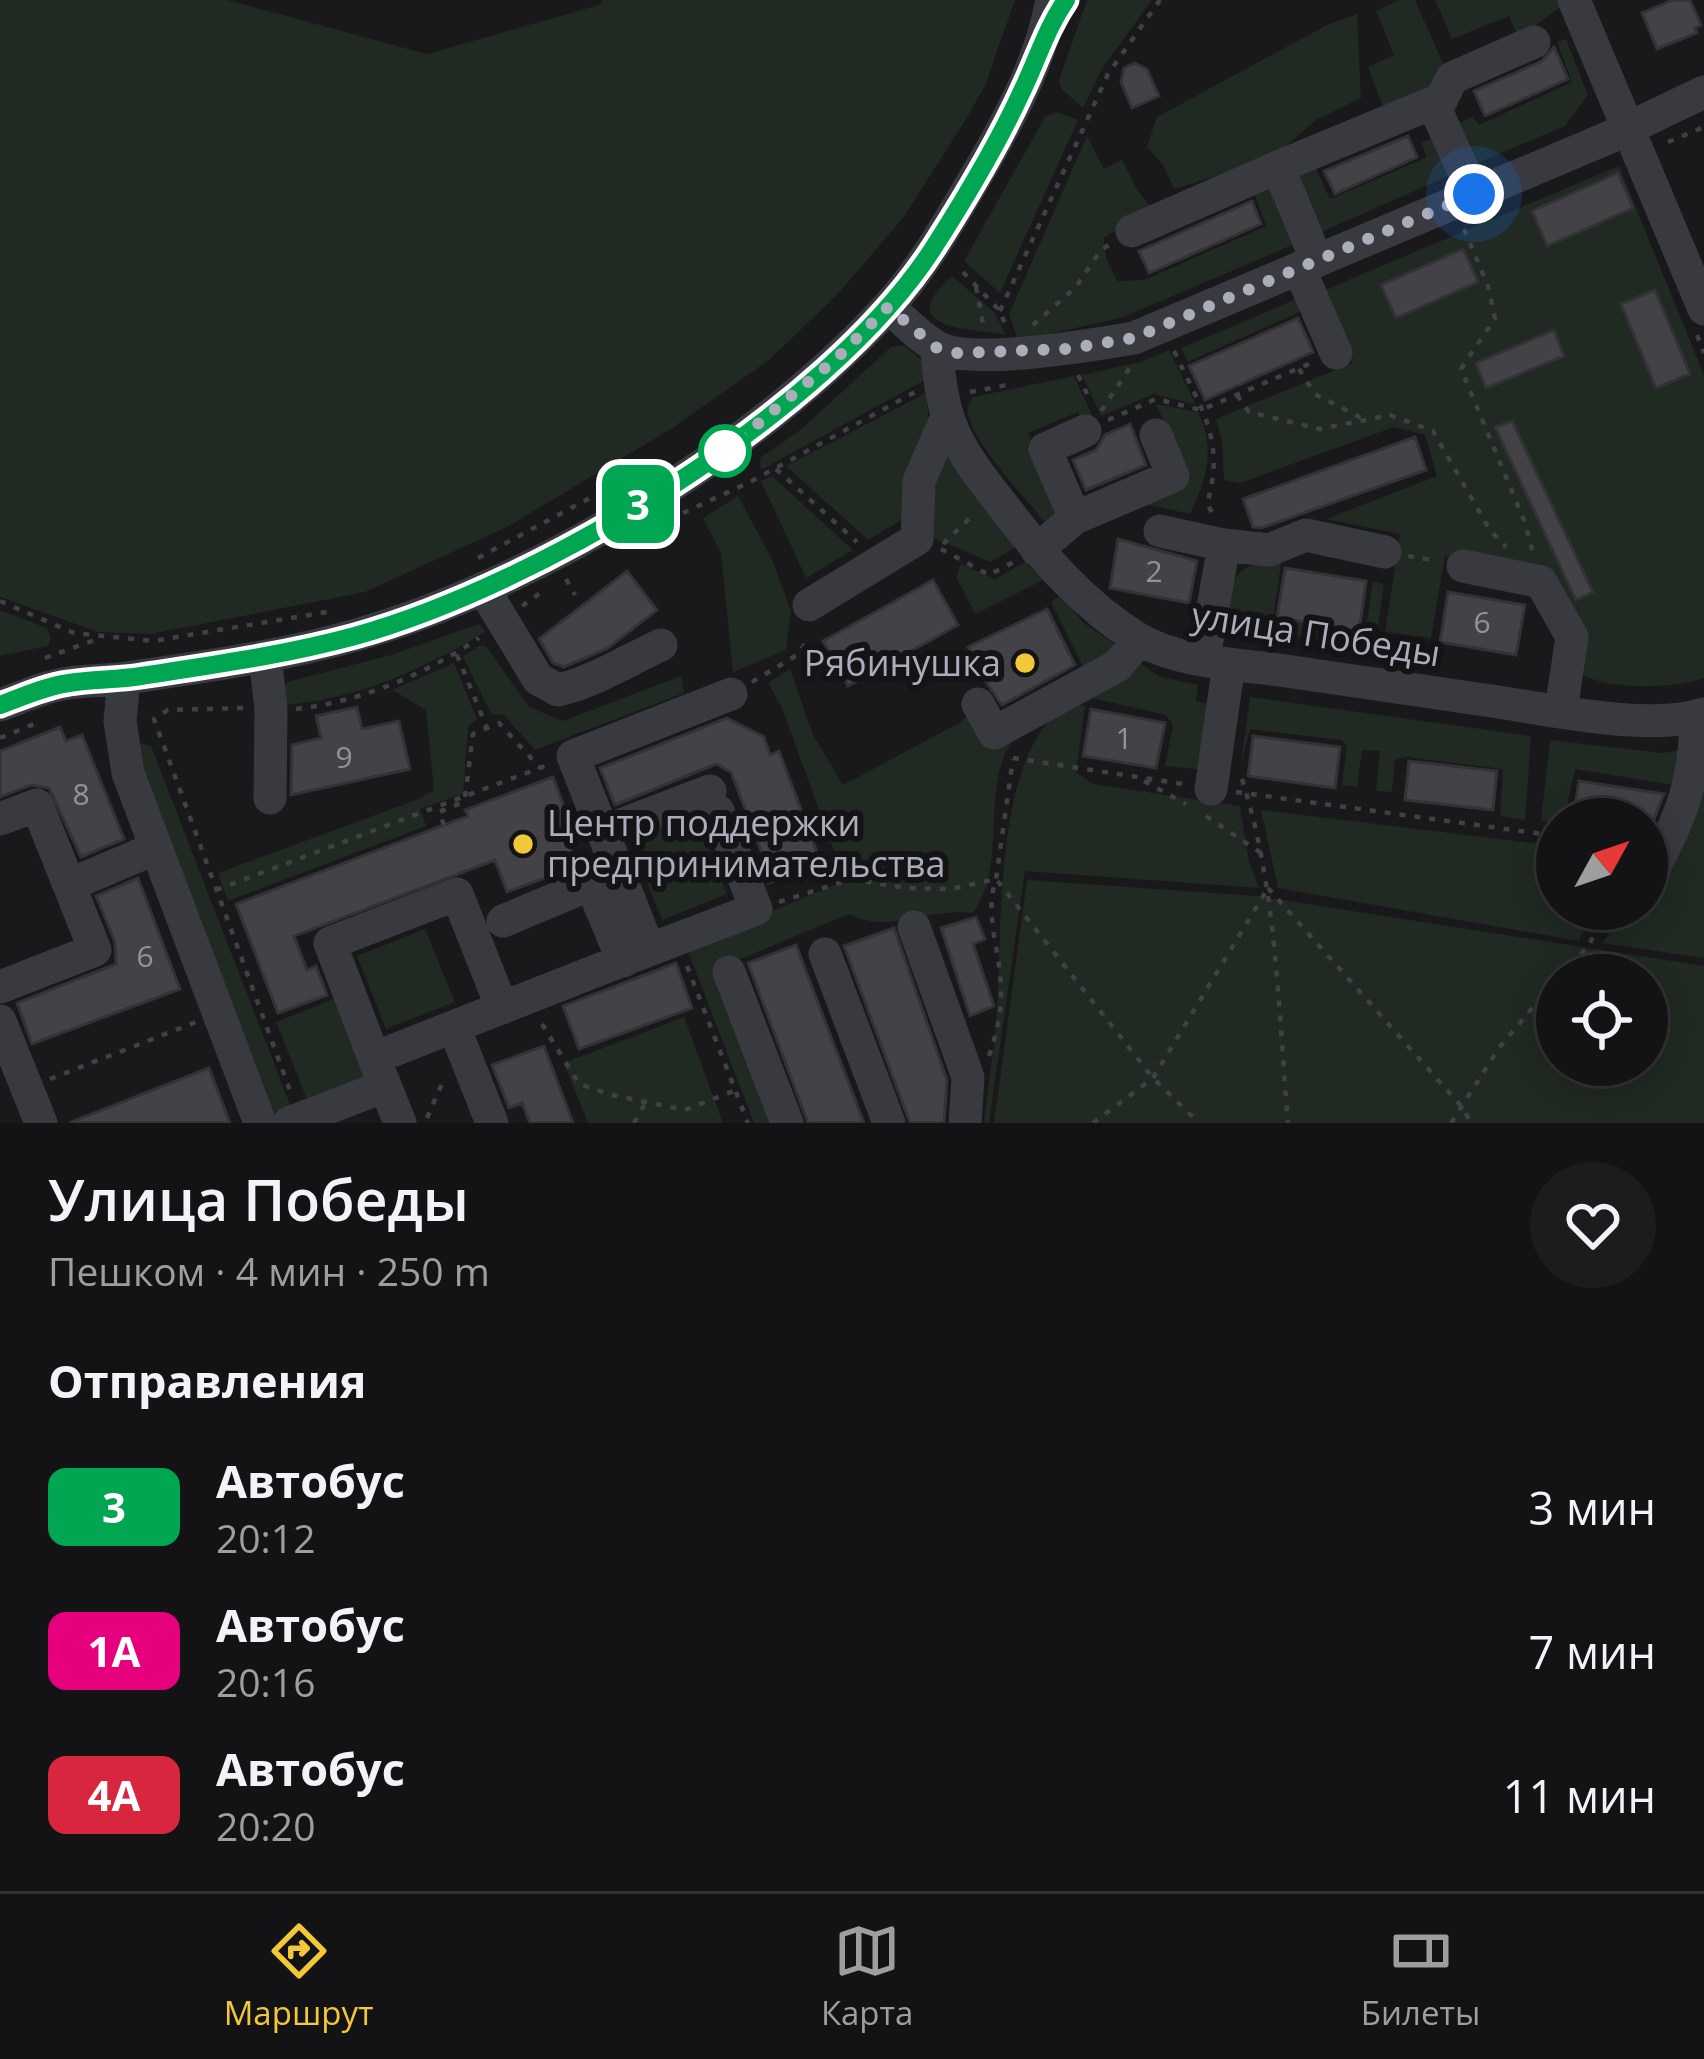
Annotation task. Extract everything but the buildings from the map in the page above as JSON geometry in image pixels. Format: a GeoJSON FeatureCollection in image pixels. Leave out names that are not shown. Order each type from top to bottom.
{"type":"FeatureCollection","features":[{"type":"Feature","properties":{"kind":"street"},"geometry":{"type":"LineString","coordinates":[[1574,0],[1628,129],[1693,254],[1704,309]]}},
{"type":"Feature","properties":{"kind":"street"},"geometry":{"type":"LineString","coordinates":[[0,705],[66,683],[265,657],[386,626],[472,577],[593,531],[725,451],[837,358],[888,307],[932,250],[1000,135],[1055,9]]}},
{"type":"Feature","properties":{"kind":"street"},"geometry":{"type":"LineString","coordinates":[[1468,208],[1436,110],[1452,78],[1534,42]]}},
{"type":"Feature","properties":{"kind":"street"},"geometry":{"type":"LineString","coordinates":[[888,307],[937,348],[957,353],[1066,349],[1134,338],[1308,265],[1468,208],[1704,92]]}},
{"type":"Feature","properties":{"kind":"street"},"geometry":{"type":"LineString","coordinates":[[1132,232],[1442,99]]}},
{"type":"Feature","properties":{"kind":"street"},"geometry":{"type":"LineString","coordinates":[[1279,167],[1336,352]]}},
{"type":"Feature","properties":{"kind":"street","name":"улица Победы"},"geometry":{"type":"LineString","coordinates":[[937,348],[968,461],[1032,552],[1139,640],[1216,661],[1561,710],[1657,722],[1700,716]]}},
{"type":"Feature","properties":{"kind":"street"},"geometry":{"type":"LineString","coordinates":[[809,621],[879,562],[916,539],[919,481],[952,412]]}},
{"type":"Feature","properties":{"kind":"street"},"geometry":{"type":"LineString","coordinates":[[1075,518],[1045,449],[1092,415]]}},
{"type":"Feature","properties":{"kind":"street"},"geometry":{"type":"LineString","coordinates":[[1032,552],[1075,518],[1173,476],[1156,435]]}},
{"type":"Feature","properties":{"kind":"street"},"geometry":{"type":"LineString","coordinates":[[1160,531],[1269,550],[1306,535],[1385,551]]}},
{"type":"Feature","properties":{"kind":"street"},"geometry":{"type":"LineString","coordinates":[[1224,545],[1216,661],[1226,783]]}},
{"type":"Feature","properties":{"kind":"street"},"geometry":{"type":"LineString","coordinates":[[1463,566],[1541,582],[1572,637],[1561,710]]}},
{"type":"Feature","properties":{"kind":"street"},"geometry":{"type":"LineString","coordinates":[[472,577],[538,679],[558,690],[577,686],[661,645]]}},
{"type":"Feature","properties":{"kind":"street"},"geometry":{"type":"LineString","coordinates":[[978,704],[994,733],[1117,666],[1139,640]]}},
{"type":"Feature","properties":{"kind":"street"},"geometry":{"type":"LineString","coordinates":[[265,657],[271,708],[270,798]]}},
{"type":"Feature","properties":{"kind":"street"},"geometry":{"type":"LineString","coordinates":[[124,679],[120,721],[128,773],[260,1123]]}},
{"type":"Feature","properties":{"kind":"street"},"geometry":{"type":"LineString","coordinates":[[636,956],[603,832],[573,756],[731,694]]}},
{"type":"Feature","properties":{"kind":"street"},"geometry":{"type":"LineString","coordinates":[[1668,840],[1694,769],[1700,716]]}},
{"type":"Feature","properties":{"kind":"street"},"geometry":{"type":"LineString","coordinates":[[294,1121],[516,1003],[756,909],[714,801],[603,832]]}},
{"type":"Feature","properties":{"kind":"street"},"geometry":{"type":"LineString","coordinates":[[0,819],[37,805],[95,950],[0,988]]}},
{"type":"Feature","properties":{"kind":"street"},"geometry":{"type":"LineString","coordinates":[[69,884],[156,848]]}},
{"type":"Feature","properties":{"kind":"street"},"geometry":{"type":"LineString","coordinates":[[502,921],[591,884],[636,956]]}},
{"type":"Feature","properties":{"kind":"street"},"geometry":{"type":"LineString","coordinates":[[400,1123],[329,943],[458,894],[516,1003]]}},
{"type":"Feature","properties":{"kind":"street"},"geometry":{"type":"LineString","coordinates":[[914,927],[968,1077],[964,1123]]}},
{"type":"Feature","properties":{"kind":"street"},"geometry":{"type":"LineString","coordinates":[[825,954],[889,1123]]}},
{"type":"Feature","properties":{"kind":"street"},"geometry":{"type":"LineString","coordinates":[[729,972],[787,1123]]}},
{"type":"Feature","properties":{"kind":"street"},"geometry":{"type":"LineString","coordinates":[[0,1021],[41,1123]]}},
{"type":"Feature","properties":{"kind":"street"},"geometry":{"type":"LineString","coordinates":[[458,1035],[492,1123]]}},
{"type":"Feature","properties":{"kind":"path"},"geometry":{"type":"LineString","coordinates":[[963,272],[1000,311],[1108,74],[1160,0]]}},
{"type":"Feature","properties":{"kind":"path"},"geometry":{"type":"LineString","coordinates":[[1662,144],[1704,127]]}},
{"type":"Feature","properties":{"kind":"path"},"geometry":{"type":"LineString","coordinates":[[1468,208],[1495,319],[1461,369],[1524,520],[1541,582]]}},
{"type":"Feature","properties":{"kind":"path"},"geometry":{"type":"LineString","coordinates":[[1028,329],[1075,289],[1101,250],[1132,232]]}},
{"type":"Feature","properties":{"kind":"path"},"geometry":{"type":"LineString","coordinates":[[976,283],[985,333]]}},
{"type":"Feature","properties":{"kind":"path"},"geometry":{"type":"LineString","coordinates":[[1171,346],[1214,439],[1216,472],[1207,505]]}},
{"type":"Feature","properties":{"kind":"path"},"geometry":{"type":"LineString","coordinates":[[1076,370],[1092,415],[1101,423],[1156,399],[1202,410],[1336,352]]}},
{"type":"Feature","properties":{"kind":"path"},"geometry":{"type":"LineString","coordinates":[[1092,415],[1139,356]]}},
{"type":"Feature","properties":{"kind":"path"},"geometry":{"type":"LineString","coordinates":[[1299,369],[1315,394],[1364,420]]}},
{"type":"Feature","properties":{"kind":"path"},"geometry":{"type":"LineString","coordinates":[[952,412],[969,392]]}},
{"type":"Feature","properties":{"kind":"path"},"geometry":{"type":"LineString","coordinates":[[1237,395],[1249,412],[1320,428],[1390,415],[1432,431],[1490,530],[1541,582]]}},
{"type":"Feature","properties":{"kind":"path"},"geometry":{"type":"LineString","coordinates":[[775,467],[879,562]]}},
{"type":"Feature","properties":{"kind":"path"},"geometry":{"type":"LineString","coordinates":[[472,577],[630,476]]}},
{"type":"Feature","properties":{"kind":"path"},"geometry":{"type":"LineString","coordinates":[[938,548],[989,504]]}},
{"type":"Feature","properties":{"kind":"path"},"geometry":{"type":"LineString","coordinates":[[1385,551],[1463,566]]}},
{"type":"Feature","properties":{"kind":"path"},"geometry":{"type":"LineString","coordinates":[[960,557],[989,575],[1032,552]]}},
{"type":"Feature","properties":{"kind":"path"},"geometry":{"type":"LineString","coordinates":[[566,579],[574,595]]}},
{"type":"Feature","properties":{"kind":"path"},"geometry":{"type":"LineString","coordinates":[[0,602],[74,633],[153,641],[350,608]]}},
{"type":"Feature","properties":{"kind":"path"},"geometry":{"type":"LineString","coordinates":[[731,694],[797,656],[809,621]]}},
{"type":"Feature","properties":{"kind":"path"},"geometry":{"type":"LineString","coordinates":[[38,660],[99,638]]}},
{"type":"Feature","properties":{"kind":"path"},"geometry":{"type":"LineString","coordinates":[[457,654],[487,728]]}},
{"type":"Feature","properties":{"kind":"path"},"geometry":{"type":"LineString","coordinates":[[154,718],[294,1121]]}},
{"type":"Feature","properties":{"kind":"path"},"geometry":{"type":"LineString","coordinates":[[458,894],[468,890],[439,812],[461,803],[465,796],[472,734],[499,723],[540,768]]}},
{"type":"Feature","properties":{"kind":"path"},"geometry":{"type":"LineString","coordinates":[[986,1066],[1000,1022],[1001,985],[990,896],[1013,758],[1019,746]]}},
{"type":"Feature","properties":{"kind":"path"},"geometry":{"type":"LineString","coordinates":[[216,890],[573,756]]}},
{"type":"Feature","properties":{"kind":"path"},"geometry":{"type":"LineString","coordinates":[[1013,758],[1226,783],[1246,794],[1536,833]]}},
{"type":"Feature","properties":{"kind":"path"},"geometry":{"type":"LineString","coordinates":[[1226,783],[1246,794],[1268,888],[1288,1123]]}},
{"type":"Feature","properties":{"kind":"path"},"geometry":{"type":"LineString","coordinates":[[756,909],[852,879],[950,889],[996,879]]}},
{"type":"Feature","properties":{"kind":"path"},"geometry":{"type":"LineString","coordinates":[[996,879],[1153,1078],[1199,1123]]}},
{"type":"Feature","properties":{"kind":"path"},"geometry":{"type":"LineString","coordinates":[[1093,1123],[1153,1078],[1268,888]]}},
{"type":"Feature","properties":{"kind":"path"},"geometry":{"type":"LineString","coordinates":[[1268,888],[1462,1106],[1471,1123]]}},
{"type":"Feature","properties":{"kind":"path"},"geometry":{"type":"LineString","coordinates":[[688,968],[748,1123]]}},
{"type":"Feature","properties":{"kind":"path"},"geometry":{"type":"LineString","coordinates":[[516,1003],[579,1084],[685,1109],[736,1090]]}},
{"type":"Feature","properties":{"kind":"path"},"geometry":{"type":"LineString","coordinates":[[1451,1123],[1499,1048],[1536,1003]]}},
{"type":"Feature","properties":{"kind":"path"},"geometry":{"type":"LineString","coordinates":[[27,1088],[201,1020]]}},
{"type":"Feature","properties":{"kind":"path"},"geometry":{"type":"LineString","coordinates":[[425,1123],[458,1035]]}},
{"type":"Feature","properties":{"kind":"path"},"geometry":{"type":"LineString","coordinates":[[634,1123],[646,1101]]}},
{"type":"Feature","properties":{"kind":"shaded area"},"geometry":{"type":"Polygon","coordinates":[[[0,0],[227,0],[427,54],[599,5],[603,0],[1015,0],[985,86],[903,218],[836,296],[769,360],[671,429],[507,527],[365,592],[151,634],[98,632],[0,597],[0,0]]]}},
{"type":"Feature","properties":{"kind":"shaded area"},"geometry":{"type":"Polygon","coordinates":[[[1087,0],[1152,0],[1103,67],[1083,108],[1061,89],[1059,80],[1087,0]]]}},
{"type":"Feature","properties":{"kind":"shaded area"},"geometry":{"type":"Polygon","coordinates":[[[1399,0],[1415,0],[1447,72],[1435,90],[1385,112],[1368,67],[1394,55],[1376,11],[1399,0]]]}},
{"type":"Feature","properties":{"kind":"shaded area"},"geometry":{"type":"Polygon","coordinates":[[[1435,0],[1567,2],[1519,38],[1509,16],[1452,39],[1435,0]]]}},
{"type":"Feature","properties":{"kind":"shaded area"},"geometry":{"type":"Polygon","coordinates":[[[1357,14],[1361,98],[1316,120],[1280,151],[1174,189],[1163,165],[1147,147],[1157,117],[1327,25],[1357,14]]]}},
{"type":"Feature","properties":{"kind":"shaded area"},"geometry":{"type":"Polygon","coordinates":[[[1566,39],[1588,95],[1565,126],[1478,163],[1460,123],[1473,116],[1479,125],[1572,82],[1557,42],[1566,39]]]}},
{"type":"Feature","properties":{"kind":"shaded area"},"geometry":{"type":"Polygon","coordinates":[[[1056,112],[1078,120],[1000,293],[964,261],[1045,117],[1056,112]]]}},
{"type":"Feature","properties":{"kind":"shaded area"},"geometry":{"type":"Polygon","coordinates":[[[1438,135],[1455,173],[1315,235],[1287,173],[1313,162],[1330,199],[1427,157],[1421,143],[1438,135]]]}},
{"type":"Feature","properties":{"kind":"shaded area"},"geometry":{"type":"Polygon","coordinates":[[[1087,136],[1104,169],[1122,160],[1152,208],[1104,238],[1106,258],[1117,281],[1144,280],[1266,226],[1251,185],[1275,174],[1302,241],[1121,318],[1017,338],[1009,314],[1087,136]]]}},
{"type":"Feature","properties":{"kind":"shaded area"},"geometry":{"type":"Polygon","coordinates":[[[1619,166],[1704,375],[1704,678],[1639,686],[1588,677],[1578,671],[1545,576],[1445,556],[1431,638],[1385,632],[1400,534],[1326,519],[1437,476],[1425,435],[1394,427],[1240,483],[1224,480],[1216,419],[1352,363],[1322,291],[1619,166]]]}},
{"type":"Feature","properties":{"kind":"shaded area"},"geometry":{"type":"Polygon","coordinates":[[[952,276],[995,313],[1006,335],[944,324],[934,317],[930,308],[935,294],[952,276]]]}},
{"type":"Feature","properties":{"kind":"shaded area"},"geometry":{"type":"Polygon","coordinates":[[[1306,295],[1311,307],[1188,362],[1181,348],[1306,295]]]}},
{"type":"Feature","properties":{"kind":"shaded area"},"geometry":{"type":"Polygon","coordinates":[[[904,345],[926,364],[923,381],[761,470],[760,458],[799,431],[891,347],[904,345]]]}},
{"type":"Feature","properties":{"kind":"shaded area"},"geometry":{"type":"Polygon","coordinates":[[[1169,350],[1196,405],[1154,394],[1101,416],[1082,375],[1169,350]]]}},
{"type":"Feature","properties":{"kind":"shaded area"},"geometry":{"type":"Polygon","coordinates":[[[1074,376],[1094,419],[1084,423],[1078,412],[1028,433],[1063,511],[1048,526],[981,443],[968,407],[973,397],[1074,376]]]}},
{"type":"Feature","properties":{"kind":"shaded area"},"geometry":{"type":"Polygon","coordinates":[[[926,393],[929,421],[903,519],[868,540],[786,466],[926,393]]]}},
{"type":"Feature","properties":{"kind":"shaded area"},"geometry":{"type":"Polygon","coordinates":[[[1156,404],[1198,412],[1204,426],[1207,464],[1190,514],[1150,505],[1061,539],[1082,525],[1191,479],[1156,404]]]}},
{"type":"Feature","properties":{"kind":"shaded area"},"geometry":{"type":"Polygon","coordinates":[[[945,445],[1020,545],[990,562],[925,534],[929,483],[945,445]]]}},
{"type":"Feature","properties":{"kind":"shaded area"},"geometry":{"type":"Polygon","coordinates":[[[772,476],[853,550],[806,578],[761,481],[772,476]]]}},
{"type":"Feature","properties":{"kind":"shaded area"},"geometry":{"type":"Polygon","coordinates":[[[738,496],[771,557],[791,611],[786,650],[733,672],[721,553],[703,518],[738,496]]]}},
{"type":"Feature","properties":{"kind":"shaded area"},"geometry":{"type":"Polygon","coordinates":[[[1282,558],[1273,618],[1365,634],[1373,582],[1384,584],[1375,646],[1225,628],[1236,578],[1251,565],[1282,558]]]}},
{"type":"Feature","properties":{"kind":"shaded area"},"geometry":{"type":"Polygon","coordinates":[[[1025,562],[1043,580],[975,614],[956,577],[961,564],[995,579],[1025,562]]]}},
{"type":"Feature","properties":{"kind":"shaded area"},"geometry":{"type":"Polygon","coordinates":[[[1060,596],[1085,624],[1122,649],[1087,675],[1051,602],[1060,596]]]}},
{"type":"Feature","properties":{"kind":"shaded area"},"geometry":{"type":"Polygon","coordinates":[[[0,610],[47,628],[48,646],[0,656],[0,610]]]}},
{"type":"Feature","properties":{"kind":"shaded area"},"geometry":{"type":"Polygon","coordinates":[[[479,624],[485,632],[388,681],[336,697],[282,705],[281,689],[287,682],[391,655],[479,624]]]}},
{"type":"Feature","properties":{"kind":"shaded area"},"geometry":{"type":"Polygon","coordinates":[[[486,646],[529,707],[563,721],[681,676],[684,693],[535,750],[504,715],[491,714],[463,657],[486,646]]]}},
{"type":"Feature","properties":{"kind":"shaded area"},"geometry":{"type":"Polygon","coordinates":[[[1135,659],[1158,676],[1198,685],[1196,701],[1215,705],[1205,770],[1165,766],[1173,725],[1166,715],[1083,696],[1135,659]]]}},
{"type":"Feature","properties":{"kind":"shaded area"},"geometry":{"type":"Polygon","coordinates":[[[454,663],[477,719],[468,727],[463,794],[420,809],[426,826],[228,901],[218,873],[434,790],[426,710],[392,690],[454,663]]]}},
{"type":"Feature","properties":{"kind":"shaded area"},"geometry":{"type":"Polygon","coordinates":[[[790,669],[813,735],[843,785],[961,722],[972,711],[1018,731],[999,775],[989,877],[973,913],[894,922],[849,914],[714,970],[772,1123],[754,1123],[686,946],[845,881],[782,708],[768,683],[790,669]]]}},
{"type":"Feature","properties":{"kind":"shaded area"},"geometry":{"type":"Polygon","coordinates":[[[1250,697],[1531,736],[1525,820],[1500,816],[1503,769],[1405,757],[1395,760],[1392,792],[1376,791],[1380,751],[1362,750],[1357,787],[1342,785],[1347,746],[1341,740],[1250,729],[1241,765],[1250,697]]]}},
{"type":"Feature","properties":{"kind":"shaded area"},"geometry":{"type":"Polygon","coordinates":[[[1072,703],[1085,706],[1076,772],[1093,784],[1240,806],[1249,861],[1259,888],[1025,871],[989,1123],[984,1123],[997,1013],[1006,843],[1014,798],[1027,757],[1046,725],[1072,703]]]}},
{"type":"Feature","properties":{"kind":"shaded area"},"geometry":{"type":"Polygon","coordinates":[[[1550,740],[1662,753],[1682,750],[1673,785],[1575,769],[1569,798],[1544,798],[1550,740]]]}},
{"type":"Feature","properties":{"kind":"shaded area"},"geometry":{"type":"Polygon","coordinates":[[[141,743],[151,746],[293,1112],[269,1121],[136,759],[141,743]]]}},
{"type":"Feature","properties":{"kind":"shaded area"},"geometry":{"type":"Polygon","coordinates":[[[1704,780],[1704,958],[1602,943],[1612,930],[1668,930],[1668,870],[1696,812],[1704,780]]]}},
{"type":"Feature","properties":{"kind":"shaded area"},"geometry":{"type":"Polygon","coordinates":[[[1261,810],[1536,843],[1536,930],[1584,930],[1579,941],[1278,888],[1261,810]]]}},
{"type":"Feature","properties":{"kind":"shaded area"},"geometry":{"type":"Polygon","coordinates":[[[694,813],[727,894],[662,920],[629,838],[694,813]]]}},
{"type":"Feature","properties":{"kind":"shaded area"},"geometry":{"type":"Polygon","coordinates":[[[1027,880],[1257,896],[1627,954],[1536,954],[1536,1086],[1668,1086],[1668,960],[1704,966],[1704,1123],[994,1123],[1027,880]]]}},
{"type":"Feature","properties":{"kind":"shaded area"},"geometry":{"type":"Polygon","coordinates":[[[425,929],[455,1002],[386,1029],[357,956],[425,929]]]}},
{"type":"Feature","properties":{"kind":"shaded area"},"geometry":{"type":"Polygon","coordinates":[[[339,997],[371,1077],[308,1102],[276,1022],[339,997]]]}},
{"type":"Feature","properties":{"kind":"shaded area"},"geometry":{"type":"Polygon","coordinates":[[[684,1017],[723,1123],[588,1123],[564,1063],[684,1017]]]}},
{"type":"Feature","properties":{"kind":"bus line","name":"3"},"geometry":{"type":"LineString","coordinates":[[0,705],[66,683],[265,657],[386,626],[483,589],[593,531],[725,451],[837,358],[888,307],[932,250],[1000,135],[1047,28],[1066,0]]}},
{"type":"Feature","properties":{"kind":"place","name":"Рябинушка"},"geometry":{"type":"Point","coordinates":[1025,663]}},
{"type":"Feature","properties":{"kind":"place","name":"Центр поддержки предпринимательства"},"geometry":{"type":"Point","coordinates":[523,844]}},
{"type":"Feature","properties":{"kind":"route"},"geometry":{"type":"LineString","coordinates":[[725,451],[837,358],[888,307],[937,348],[957,353],[1066,349],[1134,338],[1474,194]]}}]}
